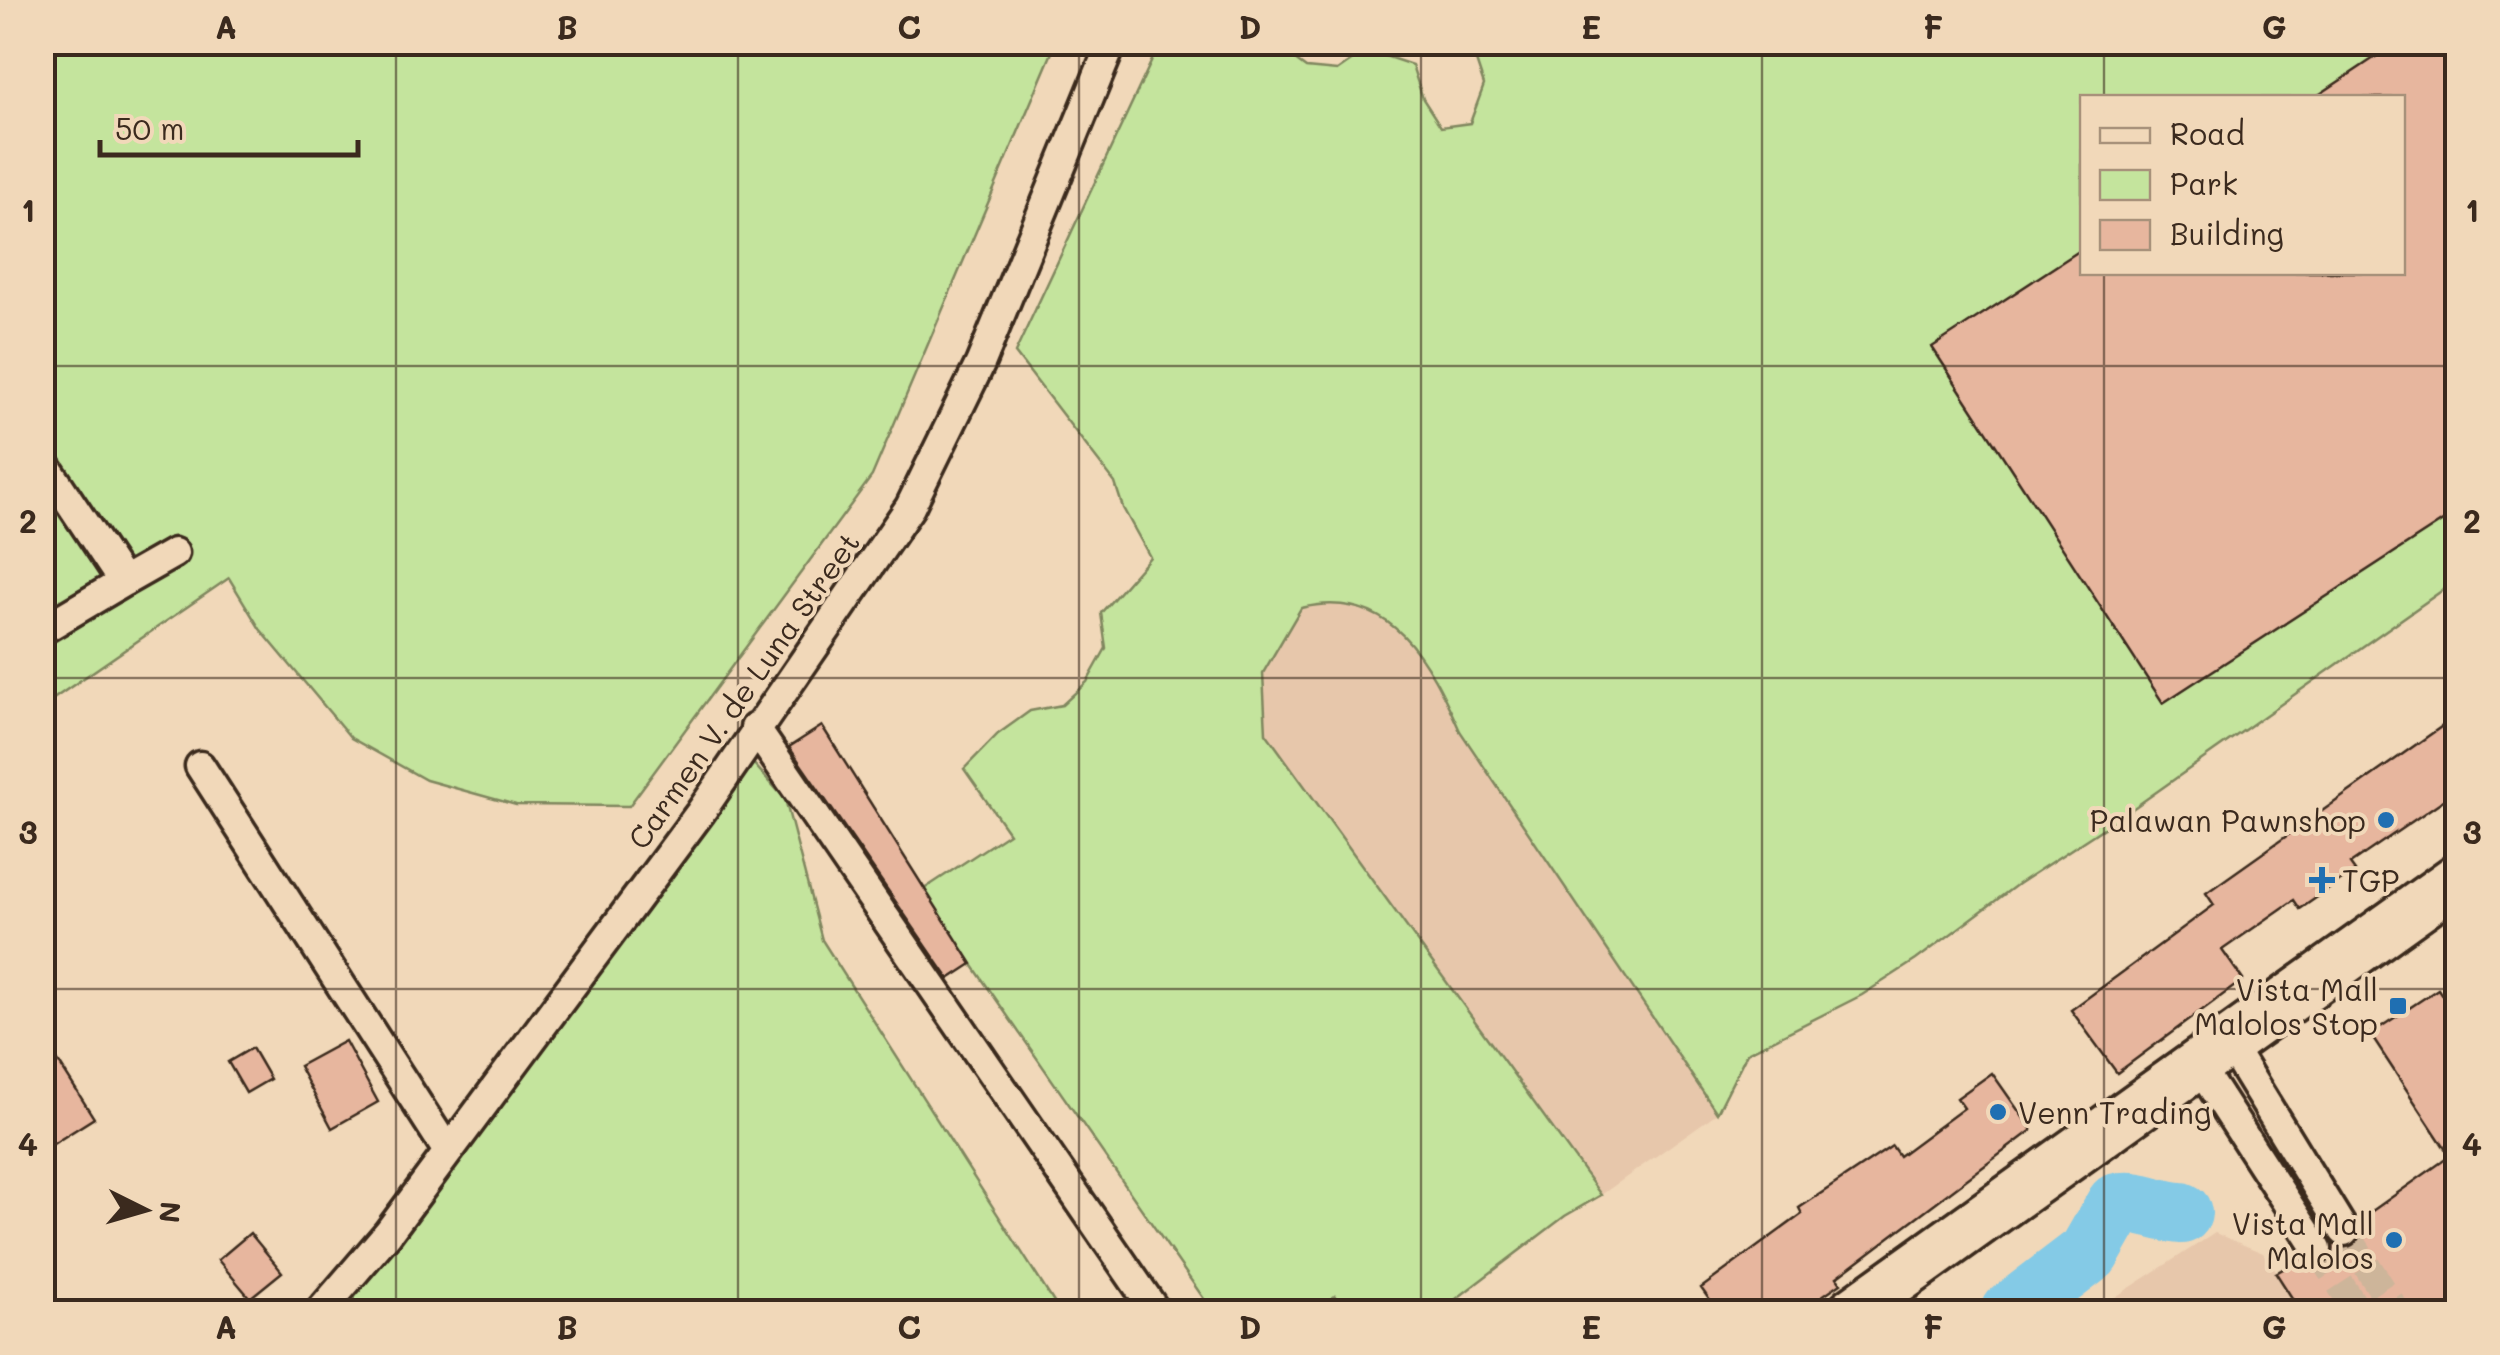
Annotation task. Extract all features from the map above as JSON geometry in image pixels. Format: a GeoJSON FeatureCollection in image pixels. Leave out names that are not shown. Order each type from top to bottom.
{"type":"FeatureCollection","features":[{"type":"Feature","properties":{"kind":"highway"},"geometry":{"type":"LineString","coordinates":[[1852,1312],[2458,878]]}},
{"type":"Feature","properties":{"kind":"street","name":"Carmen V. de Luna Street"},"geometry":{"type":"LineString","coordinates":[[320,1312],[388,1233],[700,813],[910,506],[980,364],[1112,42]]}},
{"type":"Feature","properties":{"kind":"street"},"geometry":{"type":"LineString","coordinates":[[42,460],[123,582]]}},
{"type":"Feature","properties":{"kind":"street"},"geometry":{"type":"LineString","coordinates":[[42,630],[174,553]]}},
{"type":"Feature","properties":{"kind":"street"},"geometry":{"type":"LineString","coordinates":[[755,728],[1156,1312]]}},
{"type":"Feature","properties":{"kind":"street"},"geometry":{"type":"LineString","coordinates":[[200,766],[448,1150]]}},
{"type":"Feature","properties":{"kind":"street"},"geometry":{"type":"LineString","coordinates":[[2213,1054],[2344,1231]]}},
{"type":"Feature","properties":{"kind":"street"},"geometry":{"type":"LineString","coordinates":[[2213,1054],[2318,1249]]}},
{"type":"Feature","properties":{"kind":"shaded area"},"geometry":{"type":"Polygon","coordinates":[[[1323,603],[1354,606],[1380,617],[1411,640],[1436,677],[1460,731],[1717,1113],[1601,1195],[1266,733],[1263,673],[1302,607],[1323,603]]]}},
{"type":"Feature","properties":{"kind":"shaded area"},"geometry":{"type":"Polygon","coordinates":[[[2215,1233],[2263,1253],[2307,1312],[2092,1312],[2215,1233]]]}},
{"type":"Feature","properties":{"kind":"green space"},"geometry":{"type":"Polygon","coordinates":[[[43,43],[1056,43],[872,476],[629,806],[516,805],[426,780],[351,738],[260,629],[229,578],[43,706],[43,43]]]}},
{"type":"Feature","properties":{"kind":"green space"},"geometry":{"type":"Polygon","coordinates":[[[1160,43],[1272,43],[1306,68],[1337,71],[1367,50],[1412,65],[1423,99],[1441,127],[1470,123],[1484,85],[1470,43],[2457,43],[2457,580],[2128,812],[2018,884],[1916,960],[1862,995],[1747,1053],[1717,1113],[1460,731],[1435,680],[1403,635],[1360,608],[1333,604],[1301,608],[1263,673],[1266,733],[1601,1195],[1565,1216],[1439,1312],[1347,1312],[1335,1296],[1310,1312],[1213,1312],[921,891],[1009,833],[964,769],[998,734],[1030,711],[1062,705],[1087,682],[1106,648],[1101,613],[1150,557],[1123,508],[1115,483],[1015,353],[1160,43]]]}},
{"type":"Feature","properties":{"kind":"green space"},"geometry":{"type":"Polygon","coordinates":[[[745,754],[785,799],[822,940],[1060,1312],[337,1312],[550,1040],[651,899],[745,754]]]}},
{"type":"Feature","properties":{"kind":"building"},"geometry":{"type":"Polygon","coordinates":[[[2398,42],[2458,42],[2458,511],[2163,703],[1932,347],[2080,250],[2080,275],[2405,275],[2405,95],[2318,95],[2398,42]]]}},
{"type":"Feature","properties":{"kind":"building"},"geometry":{"type":"Polygon","coordinates":[[[2458,715],[2458,790],[2350,864],[2355,871],[2300,909],[2294,900],[2222,950],[2243,980],[2117,1073],[2071,1010],[2214,905],[2206,893],[2458,715]]]}},
{"type":"Feature","properties":{"kind":"building"},"geometry":{"type":"Polygon","coordinates":[[[822,726],[972,964],[949,979],[789,747],[822,726]]]}},
{"type":"Feature","properties":{"kind":"building","name":"Vista Mall Malolos"},"geometry":{"type":"Polygon","coordinates":[[[2438,989],[2458,1019],[2458,1312],[2301,1312],[2276,1273],[2302,1258],[2310,1265],[2326,1264],[2333,1256],[2333,1244],[2344,1248],[2354,1245],[2361,1232],[2358,1221],[2450,1156],[2370,1034],[2438,989]]]}},
{"type":"Feature","properties":{"kind":"building"},"geometry":{"type":"Polygon","coordinates":[[[42,1036],[94,1118],[42,1151],[42,1036]]]}},
{"type":"Feature","properties":{"kind":"building"},"geometry":{"type":"Polygon","coordinates":[[[345,1041],[378,1102],[332,1128],[299,1066],[345,1041]]]}},
{"type":"Feature","properties":{"kind":"building"},"geometry":{"type":"Polygon","coordinates":[[[252,1048],[270,1079],[246,1093],[228,1062],[252,1048]]]}},
{"type":"Feature","properties":{"kind":"building"},"geometry":{"type":"Polygon","coordinates":[[[1992,1073],[2032,1130],[1837,1277],[1841,1283],[1799,1312],[1718,1312],[1701,1288],[1802,1214],[1799,1208],[1892,1146],[1899,1156],[1964,1108],[1957,1098],[1992,1073]]]}},
{"type":"Feature","properties":{"kind":"building"},"geometry":{"type":"Polygon","coordinates":[[[250,1233],[282,1272],[250,1298],[218,1260],[250,1233]]]}},
{"type":"Feature","properties":{"kind":"waterway"},"geometry":{"type":"LineString","coordinates":[[2012,1312],[2089,1253],[2117,1204],[2132,1203],[2181,1213]]}},
{"type":"Feature","properties":{"kind":"tunnel"},"geometry":{"type":"LineString","coordinates":[[2344,1231],[2397,1312]]}},
{"type":"Feature","properties":{"kind":"tunnel"},"geometry":{"type":"LineString","coordinates":[[2317,1249],[2358,1312]]}},
{"type":"Feature","properties":{"kind":"place","name":"Palawan Pawnshop"},"geometry":{"type":"Point","coordinates":[2386,820]}},
{"type":"Feature","properties":{"kind":"place","name":"TGP"},"geometry":{"type":"Point","coordinates":[2322,880]}},
{"type":"Feature","properties":{"kind":"place","name":"Vista Mall Malolos Stop"},"geometry":{"type":"Point","coordinates":[2398,1006]}},
{"type":"Feature","properties":{"kind":"place","name":"Venn Trading"},"geometry":{"type":"Point","coordinates":[1998,1112]}},
{"type":"Feature","properties":{"kind":"place","name":"Vista Mall Malolos"},"geometry":{"type":"Point","coordinates":[2394,1240]}}]}
